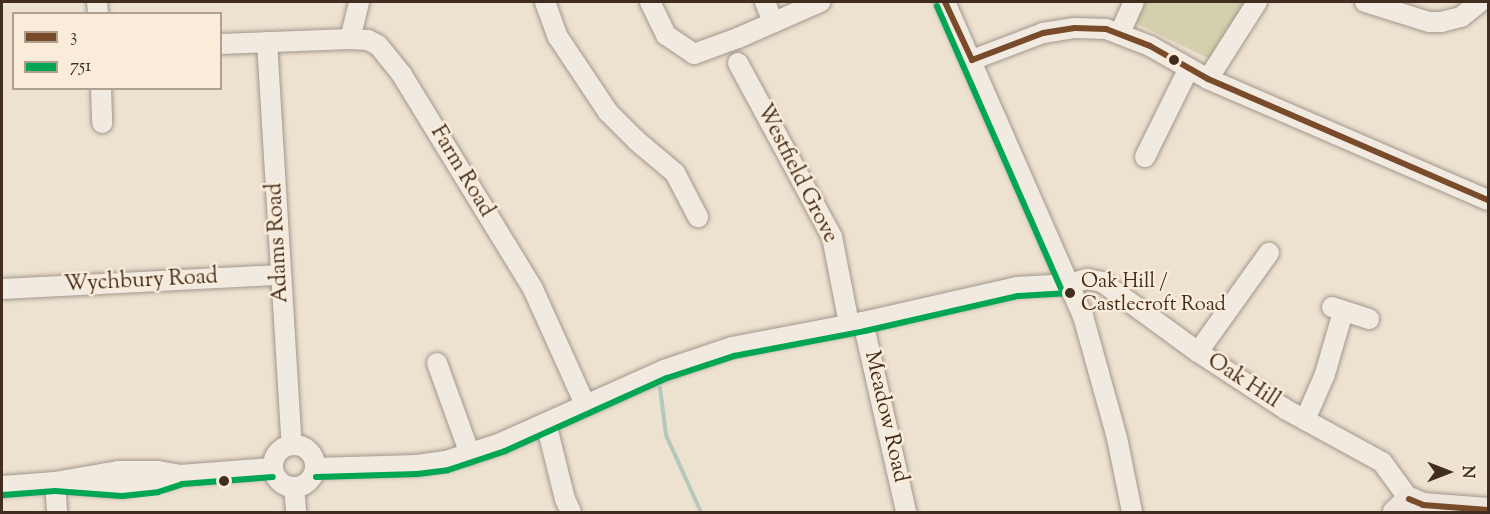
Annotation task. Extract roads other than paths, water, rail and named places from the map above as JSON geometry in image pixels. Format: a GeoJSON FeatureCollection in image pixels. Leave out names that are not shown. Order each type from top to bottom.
{"type":"FeatureCollection","features":[{"type":"Feature","properties":{"kind":"main road"},"geometry":{"type":"LineString","coordinates":[[1402,506],[1423,505],[1488,510]]}},
{"type":"Feature","properties":{"kind":"street"},"geometry":{"type":"LineString","coordinates":[[350,39],[359,2]]}},
{"type":"Feature","properties":{"kind":"street"},"geometry":{"type":"LineString","coordinates":[[546,2],[558,37],[608,112],[637,141],[675,173],[698,217]]}},
{"type":"Feature","properties":{"kind":"street"},"geometry":{"type":"LineString","coordinates":[[650,2],[666,35],[694,54],[820,2]]}},
{"type":"Feature","properties":{"kind":"street"},"geometry":{"type":"LineString","coordinates":[[765,2],[773,22]]}},
{"type":"Feature","properties":{"kind":"street"},"geometry":{"type":"LineString","coordinates":[[945,2],[1069,284],[1095,351],[1117,438],[1132,513]]}},
{"type":"Feature","properties":{"kind":"street"},"geometry":{"type":"LineString","coordinates":[[1120,33],[1134,2]]}},
{"type":"Feature","properties":{"kind":"street"},"geometry":{"type":"LineString","coordinates":[[1208,79],[1257,2]]}},
{"type":"Feature","properties":{"kind":"street"},"geometry":{"type":"LineString","coordinates":[[1365,2],[1429,22],[1441,22],[1461,17],[1480,2]]}},
{"type":"Feature","properties":{"kind":"street"},"geometry":{"type":"LineString","coordinates":[[972,60],[1017,40],[1061,29],[1090,28],[1120,33],[1150,46],[1208,79],[1488,200]]}},
{"type":"Feature","properties":{"kind":"street","name":"Farm Road"},"geometry":{"type":"LineString","coordinates":[[222,44],[350,39],[368,40],[378,45],[402,75],[533,289],[585,404]]}},
{"type":"Feature","properties":{"kind":"street","name":"Adams Road"},"geometry":{"type":"LineString","coordinates":[[267,42],[292,445]]}},
{"type":"Feature","properties":{"kind":"street","name":"Westfield Grove"},"geometry":{"type":"LineString","coordinates":[[738,63],[832,237],[856,323]]}},
{"type":"Feature","properties":{"kind":"street"},"geometry":{"type":"LineString","coordinates":[[1145,157],[1189,68]]}},
{"type":"Feature","properties":{"kind":"street"},"geometry":{"type":"LineString","coordinates":[[101,90],[102,123]]}},
{"type":"Feature","properties":{"kind":"street"},"geometry":{"type":"LineString","coordinates":[[1198,352],[1274,248]]}},
{"type":"Feature","properties":{"kind":"street","name":"Wychbury Road"},"geometry":{"type":"LineString","coordinates":[[2,289],[281,275]]}},
{"type":"Feature","properties":{"kind":"street","name":"Oak Hill"},"geometry":{"type":"LineString","coordinates":[[316,468],[417,465],[470,454],[664,370],[715,352],[748,343],[856,323],[1017,287],[1069,284],[1087,279],[1102,282],[1198,352],[1305,420],[1382,462],[1402,506]]}},
{"type":"Feature","properties":{"kind":"street"},"geometry":{"type":"LineString","coordinates":[[1305,420],[1325,374],[1337,309],[1369,319]]}},
{"type":"Feature","properties":{"kind":"street","name":"Meadow Road"},"geometry":{"type":"LineString","coordinates":[[856,323],[906,513]]}},
{"type":"Feature","properties":{"kind":"street"},"geometry":{"type":"LineString","coordinates":[[436,363],[470,454]]}},
{"type":"Feature","properties":{"kind":"street"},"geometry":{"type":"LineString","coordinates":[[546,423],[565,499],[571,513]]}},
{"type":"Feature","properties":{"kind":"street"},"geometry":{"type":"LineString","coordinates":[[292,445],[309,450],[316,468],[309,482],[294,487],[280,482],[272,468],[275,457],[281,449],[292,445]]}},
{"type":"Feature","properties":{"kind":"street"},"geometry":{"type":"LineString","coordinates":[[2,486],[55,482],[122,487],[156,483],[180,475],[272,468]]}},
{"type":"Feature","properties":{"kind":"street"},"geometry":{"type":"LineString","coordinates":[[55,482],[57,513]]}},
{"type":"Feature","properties":{"kind":"street"},"geometry":{"type":"LineString","coordinates":[[294,487],[296,513]]}},
{"type":"Feature","properties":{"kind":"waterway"},"geometry":{"type":"LineString","coordinates":[[660,388],[666,435],[701,512]]}},
{"type":"Feature","properties":{"kind":"place","name":"Oak Hill / Castlecroft Road"},"geometry":{"type":"Point","coordinates":[1070,293]}}]}
